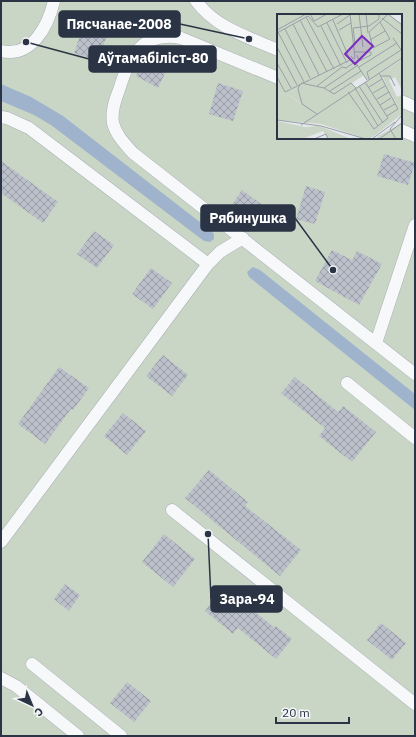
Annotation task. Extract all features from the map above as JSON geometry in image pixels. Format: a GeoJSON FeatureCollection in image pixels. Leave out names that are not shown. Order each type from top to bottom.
{"type":"FeatureCollection","features":[{"type":"Feature","properties":{"kind":"lane"},"geometry":{"type":"LineString","coordinates":[[1,51],[17,51],[29,45],[39,37],[46,26],[54,1]]}},
{"type":"Feature","properties":{"kind":"lane"},"geometry":{"type":"LineString","coordinates":[[196,1],[216,22],[277,50]]}},
{"type":"Feature","properties":{"kind":"lane"},"geometry":{"type":"LineString","coordinates":[[277,78],[181,38],[170,36],[158,37],[138,49],[130,59],[113,106],[113,121],[115,129],[133,153],[415,374]]}},
{"type":"Feature","properties":{"kind":"lane"},"geometry":{"type":"LineString","coordinates":[[402,101],[415,107]]}},
{"type":"Feature","properties":{"kind":"lane"},"geometry":{"type":"LineString","coordinates":[[1,117],[7,118],[29,128],[208,264]]}},
{"type":"Feature","properties":{"kind":"lane"},"geometry":{"type":"LineString","coordinates":[[402,130],[415,136]]}},
{"type":"Feature","properties":{"kind":"lane"},"geometry":{"type":"LineString","coordinates":[[376,343],[415,225]]}},
{"type":"Feature","properties":{"kind":"lane"},"geometry":{"type":"LineString","coordinates":[[1,542],[208,264],[220,252],[243,238]]}},
{"type":"Feature","properties":{"kind":"lane"},"geometry":{"type":"LineString","coordinates":[[347,383],[415,438]]}},
{"type":"Feature","properties":{"kind":"lane"},"geometry":{"type":"LineString","coordinates":[[172,510],[415,704]]}},
{"type":"Feature","properties":{"kind":"lane"},"geometry":{"type":"LineString","coordinates":[[32,664],[121,736]]}},
{"type":"Feature","properties":{"kind":"lane"},"geometry":{"type":"LineString","coordinates":[[1,678],[16,686],[78,736]]}},
{"type":"Feature","properties":{"kind":"green space"},"geometry":{"type":"Polygon","coordinates":[[[1,1],[415,1],[415,736],[1,736],[1,1]]]}},
{"type":"Feature","properties":{"kind":"water"},"geometry":{"type":"Polygon","coordinates":[[[1,84],[31,97],[63,116],[210,230],[214,234],[214,239],[210,242],[204,241],[51,125],[34,115],[1,101],[1,84]]]}},
{"type":"Feature","properties":{"kind":"water"},"geometry":{"type":"Polygon","coordinates":[[[253,267],[260,270],[415,394],[415,410],[249,277],[247,272],[253,267]]]}},
{"type":"Feature","properties":{"kind":"building"},"geometry":{"type":"Polygon","coordinates":[[[84,24],[108,32],[98,61],[74,53],[84,24]]]}},
{"type":"Feature","properties":{"kind":"building"},"geometry":{"type":"Polygon","coordinates":[[[144,59],[166,71],[158,88],[136,76],[144,59]]]}},
{"type":"Feature","properties":{"kind":"building"},"geometry":{"type":"Polygon","coordinates":[[[218,83],[243,91],[233,121],[209,114],[218,83]]]}},
{"type":"Feature","properties":{"kind":"building"},"geometry":{"type":"Polygon","coordinates":[[[384,154],[415,163],[408,185],[377,176],[384,154]]]}},
{"type":"Feature","properties":{"kind":"building"},"geometry":{"type":"Polygon","coordinates":[[[1,161],[58,202],[43,223],[1,193],[1,161]]]}},
{"type":"Feature","properties":{"kind":"building"},"geometry":{"type":"Polygon","coordinates":[[[306,186],[325,192],[315,224],[296,219],[306,186]]]}},
{"type":"Feature","properties":{"kind":"building"},"geometry":{"type":"Polygon","coordinates":[[[242,190],[265,207],[252,225],[229,209],[242,190]]]}},
{"type":"Feature","properties":{"kind":"building"},"geometry":{"type":"Polygon","coordinates":[[[94,231],[114,245],[97,268],[77,254],[94,231]]]}},
{"type":"Feature","properties":{"kind":"building"},"geometry":{"type":"Polygon","coordinates":[[[332,250],[352,260],[357,251],[382,264],[359,305],[315,281],[332,250]]]}},
{"type":"Feature","properties":{"kind":"building"},"geometry":{"type":"Polygon","coordinates":[[[151,268],[172,283],[153,309],[132,294],[151,268]]]}},
{"type":"Feature","properties":{"kind":"building"},"geometry":{"type":"Polygon","coordinates":[[[163,355],[188,375],[172,396],[146,376],[163,355]]]}},
{"type":"Feature","properties":{"kind":"building"},"geometry":{"type":"Polygon","coordinates":[[[59,367],[89,388],[45,444],[18,424],[59,367]]]}},
{"type":"Feature","properties":{"kind":"building"},"geometry":{"type":"Polygon","coordinates":[[[295,377],[338,412],[343,406],[376,432],[352,462],[319,436],[325,428],[281,393],[295,377]]]}},
{"type":"Feature","properties":{"kind":"building"},"geometry":{"type":"Polygon","coordinates":[[[123,413],[146,431],[127,455],[104,436],[123,413]]]}},
{"type":"Feature","properties":{"kind":"building"},"geometry":{"type":"Polygon","coordinates":[[[209,470],[248,502],[245,506],[301,550],[280,576],[185,498],[209,470]]]}},
{"type":"Feature","properties":{"kind":"building"},"geometry":{"type":"Polygon","coordinates":[[[164,534],[195,559],[173,587],[142,562],[164,534]]]}},
{"type":"Feature","properties":{"kind":"building"},"geometry":{"type":"Polygon","coordinates":[[[65,584],[80,595],[69,611],[54,599],[65,584]]]}},
{"type":"Feature","properties":{"kind":"building"},"geometry":{"type":"Polygon","coordinates":[[[224,587],[275,628],[276,626],[292,639],[276,659],[238,628],[233,634],[205,611],[224,587]]]}},
{"type":"Feature","properties":{"kind":"building"},"geometry":{"type":"Polygon","coordinates":[[[381,623],[406,643],[392,660],[367,640],[381,623]]]}},
{"type":"Feature","properties":{"kind":"building"},"geometry":{"type":"Polygon","coordinates":[[[127,682],[151,701],[134,722],[110,703],[127,682]]]}},
{"type":"Feature","properties":{"kind":"place","name":"Пясчанае-2008"},"geometry":{"type":"Point","coordinates":[249,39]}},
{"type":"Feature","properties":{"kind":"place","name":"Аўтамабіліст-80"},"geometry":{"type":"Point","coordinates":[26,42]}},
{"type":"Feature","properties":{"kind":"place","name":"Рябинушка"},"geometry":{"type":"Point","coordinates":[333,270]}},
{"type":"Feature","properties":{"kind":"place","name":"Зара-94"},"geometry":{"type":"Point","coordinates":[208,534]}}]}
